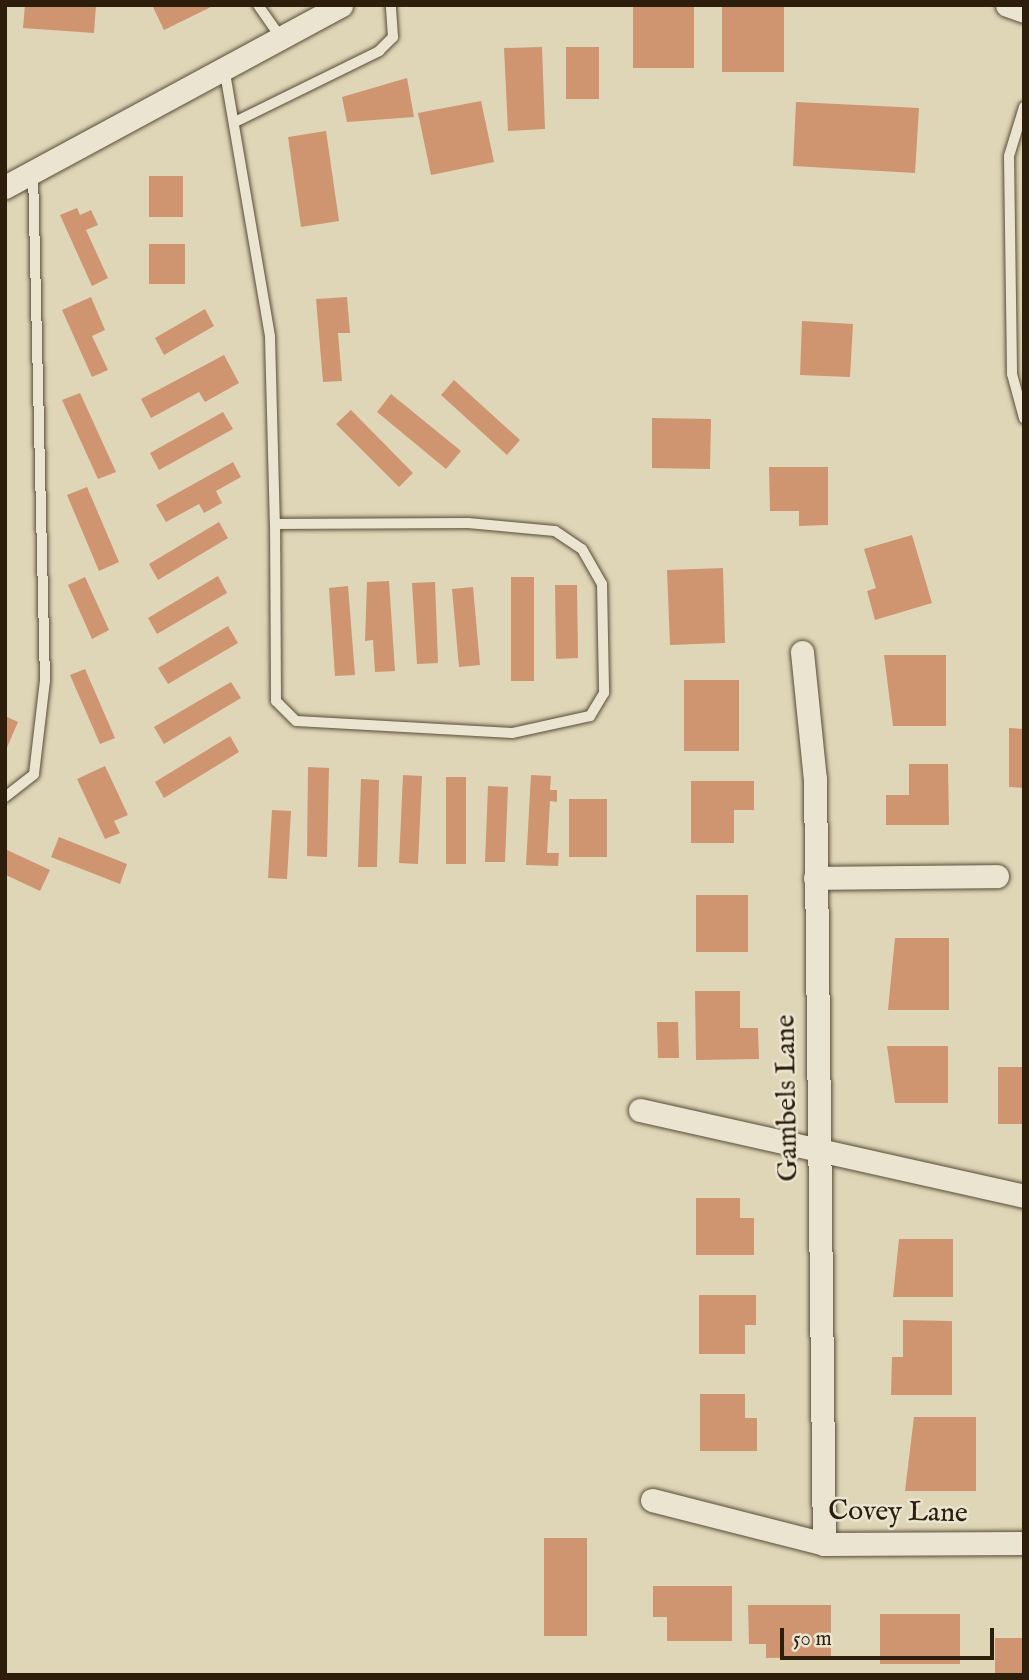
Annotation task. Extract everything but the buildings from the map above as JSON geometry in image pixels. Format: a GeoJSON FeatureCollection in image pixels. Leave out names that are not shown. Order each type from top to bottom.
{"type":"FeatureCollection","features":[{"type":"Feature","properties":{"kind":"street"},"geometry":{"type":"LineString","coordinates":[[5,187],[279,35],[341,5]]}},
{"type":"Feature","properties":{"kind":"street"},"geometry":{"type":"LineString","coordinates":[[1007,5],[1024,11]]}},
{"type":"Feature","properties":{"kind":"street","name":"Gambels Lane"},"geometry":{"type":"LineString","coordinates":[[802,652],[815,779],[824,1544]]}},
{"type":"Feature","properties":{"kind":"street"},"geometry":{"type":"LineString","coordinates":[[815,878],[997,876]]}},
{"type":"Feature","properties":{"kind":"street"},"geometry":{"type":"LineString","coordinates":[[640,1110],[1024,1196]]}},
{"type":"Feature","properties":{"kind":"street","name":"Covey Lane"},"geometry":{"type":"LineString","coordinates":[[652,1500],[824,1544],[1024,1544]]}},
{"type":"Feature","properties":{"kind":"lane"},"geometry":{"type":"LineString","coordinates":[[258,5],[279,35]]}},
{"type":"Feature","properties":{"kind":"lane"},"geometry":{"type":"LineString","coordinates":[[235,122],[379,51],[393,37],[391,5]]}},
{"type":"Feature","properties":{"kind":"lane"},"geometry":{"type":"LineString","coordinates":[[224,65],[270,337],[276,701],[296,721],[512,733],[590,716],[604,694],[602,584],[582,549],[555,531],[468,523],[275,524]]}},
{"type":"Feature","properties":{"kind":"lane"},"geometry":{"type":"LineString","coordinates":[[1024,107],[1009,156],[1012,374],[1024,418]]}},
{"type":"Feature","properties":{"kind":"lane"},"geometry":{"type":"LineString","coordinates":[[5,797],[34,774],[45,681],[33,172]]}}]}
